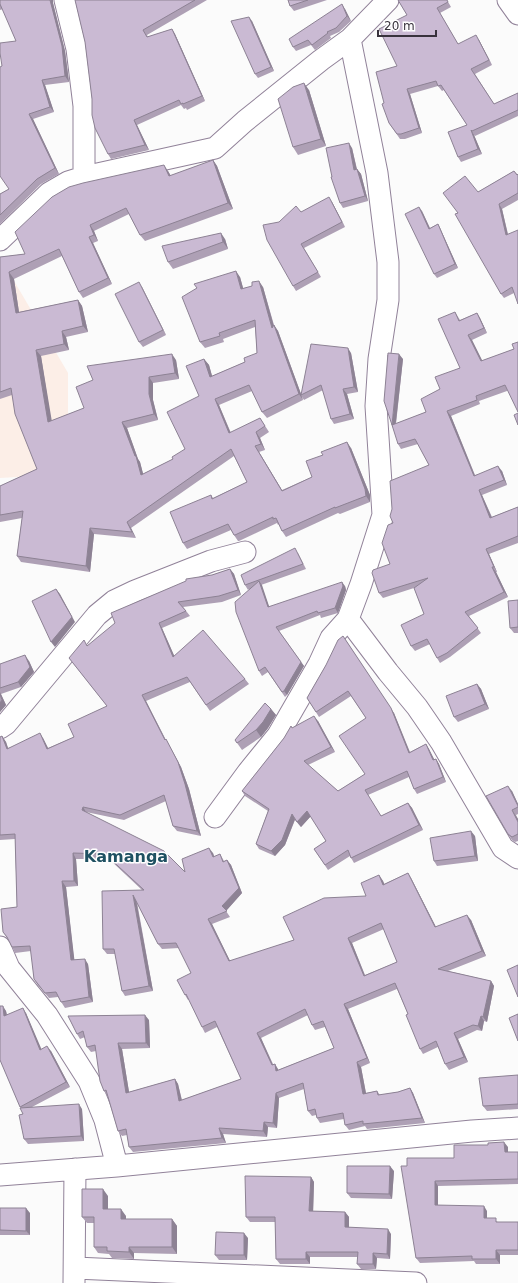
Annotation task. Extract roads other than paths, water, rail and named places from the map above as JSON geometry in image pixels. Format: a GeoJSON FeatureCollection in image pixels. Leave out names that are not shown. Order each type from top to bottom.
{"type":"FeatureCollection","features":[{"type":"Feature","properties":{"kind":"street"},"geometry":{"type":"LineString","coordinates":[[65,0],[77,49],[84,106],[84,177]]}},
{"type":"Feature","properties":{"kind":"street"},"geometry":{"type":"LineString","coordinates":[[0,240],[49,193],[68,182],[84,177],[215,148],[245,121],[321,60],[350,39],[388,0]]}},
{"type":"Feature","properties":{"kind":"street"},"geometry":{"type":"LineString","coordinates":[[508,0],[518,14]]}},
{"type":"Feature","properties":{"kind":"street"},"geometry":{"type":"LineString","coordinates":[[215,817],[248,772],[278,735],[319,664],[331,638],[348,619],[383,515],[376,406],[380,359],[388,300],[388,262],[377,173],[350,39]]}},
{"type":"Feature","properties":{"kind":"street"},"geometry":{"type":"LineString","coordinates":[[0,728],[6,724],[97,615],[114,601],[135,591],[211,561],[245,552]]}},
{"type":"Feature","properties":{"kind":"street"},"geometry":{"type":"LineString","coordinates":[[348,619],[388,672],[417,707],[441,742],[504,848],[518,858]]}},
{"type":"Feature","properties":{"kind":"street"},"geometry":{"type":"LineString","coordinates":[[0,947],[9,968],[47,1014],[89,1081],[105,1120],[117,1166]]}},
{"type":"Feature","properties":{"kind":"street"},"geometry":{"type":"LineString","coordinates":[[0,1175],[117,1166],[472,1131],[518,1128]]}},
{"type":"Feature","properties":{"kind":"street"},"geometry":{"type":"LineString","coordinates":[[75,1169],[74,1275],[416,1283]]}},
{"type":"Feature","properties":{"kind":"district","name":"Kamanga"},"geometry":{"type":"Point","coordinates":[126,856]}}]}
